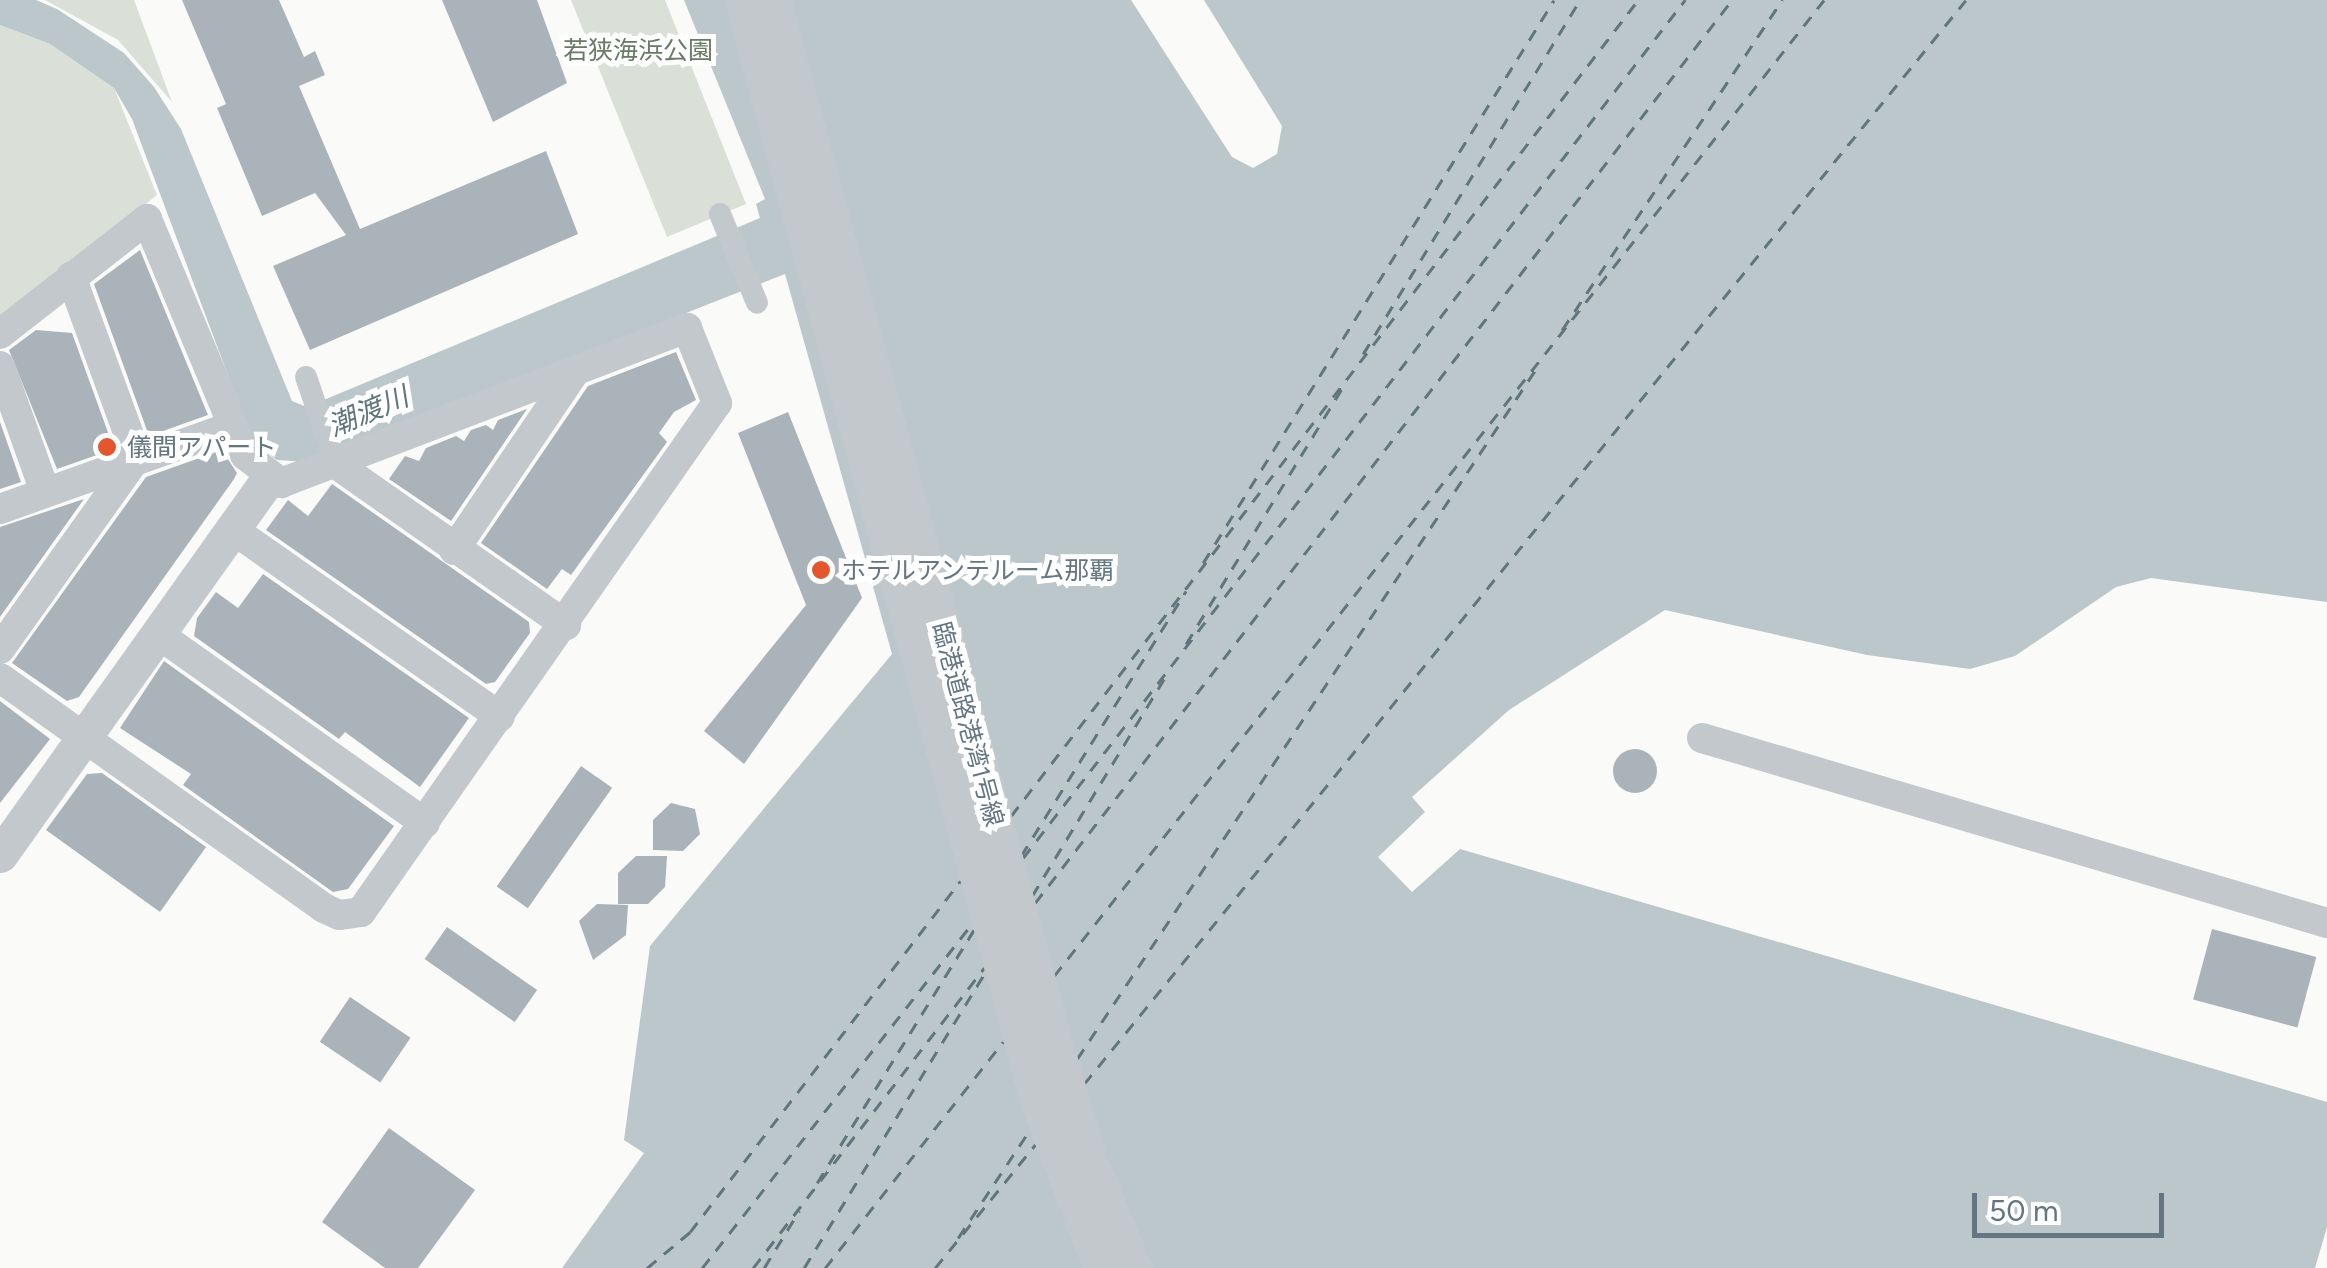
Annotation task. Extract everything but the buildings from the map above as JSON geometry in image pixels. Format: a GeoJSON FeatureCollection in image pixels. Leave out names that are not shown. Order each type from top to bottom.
{"type":"FeatureCollection","features":[{"type":"Feature","properties":{"kind":"street","name":"臨港道路港湾1号線"},"geometry":{"type":"LineString","coordinates":[[742,0],[1038,1102],[1101,1268]]}},
{"type":"Feature","properties":{"kind":"street","name":"臨港道路港湾1号線"},"geometry":{"type":"LineString","coordinates":[[774,0],[1056,1047],[1090,1160],[1136,1268]]}},
{"type":"Feature","properties":{"kind":"street"},"geometry":{"type":"LineString","coordinates":[[720,214],[757,303]]}},
{"type":"Feature","properties":{"kind":"street"},"geometry":{"type":"LineString","coordinates":[[0,334],[147,220],[233,426],[254,468],[269,478],[295,480],[334,456],[574,373],[687,328],[717,403],[361,912],[338,915],[0,678]]}},
{"type":"Feature","properties":{"kind":"street"},"geometry":{"type":"LineString","coordinates":[[71,278],[136,458]]}},
{"type":"Feature","properties":{"kind":"street"},"geometry":{"type":"LineString","coordinates":[[0,366],[44,492]]}},
{"type":"Feature","properties":{"kind":"street"},"geometry":{"type":"LineString","coordinates":[[454,550],[574,373]]}},
{"type":"Feature","properties":{"kind":"street"},"geometry":{"type":"LineString","coordinates":[[310,388],[334,456],[454,550],[566,624]]}},
{"type":"Feature","properties":{"kind":"street"},"geometry":{"type":"LineString","coordinates":[[0,509],[233,426]]}},
{"type":"Feature","properties":{"kind":"street"},"geometry":{"type":"LineString","coordinates":[[0,649],[136,458]]}},
{"type":"Feature","properties":{"kind":"street"},"geometry":{"type":"LineString","coordinates":[[0,855],[269,478]]}},
{"type":"Feature","properties":{"kind":"street"},"geometry":{"type":"LineString","coordinates":[[232,529],[500,717]]}},
{"type":"Feature","properties":{"kind":"street"},"geometry":{"type":"LineString","coordinates":[[158,634],[425,822]]}},
{"type":"Feature","properties":{"kind":"street"},"geometry":{"type":"LineString","coordinates":[[1702,738],[2327,923]]}},
{"type":"Feature","properties":{"kind":"green space"},"geometry":{"type":"Polygon","coordinates":[[[45,0],[134,0],[172,102],[118,40],[45,0]]]}},
{"type":"Feature","properties":{"kind":"green space","name":"若狭海浜公園"},"geometry":{"type":"Polygon","coordinates":[[[571,0],[665,0],[746,204],[667,237],[571,0]]]}},
{"type":"Feature","properties":{"kind":"green space"},"geometry":{"type":"Polygon","coordinates":[[[0,25],[50,44],[114,88],[157,195],[0,319],[0,25]]]}},
{"type":"Feature","properties":{"kind":"water","name":"潮渡川"},"geometry":{"type":"Polygon","coordinates":[[[0,0],[36,0],[57,9],[124,53],[154,87],[181,129],[292,401],[307,407],[760,218],[756,204],[765,199],[684,0],[2327,0],[2327,602],[2151,578],[2116,587],[2015,656],[1970,669],[1867,655],[1665,610],[1509,710],[1412,797],[1425,812],[1378,857],[1412,892],[1460,849],[2327,1102],[2327,1227],[2315,1268],[562,1268],[644,1153],[624,1140],[650,946],[892,654],[785,274],[308,462],[277,460],[253,442],[132,119],[114,88],[50,44],[0,25],[0,0]]]}},
{"type":"Feature","properties":{"kind":"pier"},"geometry":{"type":"Polygon","coordinates":[[[1131,0],[1204,0],[1282,126],[1277,154],[1253,168],[1232,157],[1131,0]]]}},
{"type":"Feature","properties":{"kind":"ferry route"},"geometry":{"type":"LineString","coordinates":[[1203,563],[1554,0]]}},
{"type":"Feature","properties":{"kind":"ferry route"},"geometry":{"type":"LineString","coordinates":[[1363,354],[1580,0]]}},
{"type":"Feature","properties":{"kind":"ferry route"},"geometry":{"type":"LineString","coordinates":[[1011,816],[1638,0]]}},
{"type":"Feature","properties":{"kind":"ferry route"},"geometry":{"type":"LineString","coordinates":[[1023,858],[1685,0]]}},
{"type":"Feature","properties":{"kind":"ferry route"},"geometry":{"type":"LineString","coordinates":[[1035,903],[1732,0]]}},
{"type":"Feature","properties":{"kind":"ferry route"},"geometry":{"type":"LineString","coordinates":[[1562,330],[1782,0]]}},
{"type":"Feature","properties":{"kind":"ferry route"},"geometry":{"type":"LineString","coordinates":[[1054,976],[1824,0]]}},
{"type":"Feature","properties":{"kind":"ferry route"},"geometry":{"type":"LineString","coordinates":[[1084,1084],[1966,0]]}},
{"type":"Feature","properties":{"kind":"ferry route"},"geometry":{"type":"LineString","coordinates":[[1077,1059],[1538,366]]}},
{"type":"Feature","properties":{"kind":"ferry route"},"geometry":{"type":"LineString","coordinates":[[1186,644],[1346,382]]}},
{"type":"Feature","properties":{"kind":"ferry route"},"geometry":{"type":"LineString","coordinates":[[1021,856],[1186,591]]}},
{"type":"Feature","properties":{"kind":"ferry route"},"geometry":{"type":"LineString","coordinates":[[1032,896],[1168,672]]}},
{"type":"Feature","properties":{"kind":"ferry route"},"geometry":{"type":"LineString","coordinates":[[647,1268],[690,1232],[960,881]]}},
{"type":"Feature","properties":{"kind":"ferry route"},"geometry":{"type":"LineString","coordinates":[[702,1268],[972,924]]}},
{"type":"Feature","properties":{"kind":"ferry route"},"geometry":{"type":"LineString","coordinates":[[817,1183],[974,930]]}},
{"type":"Feature","properties":{"kind":"ferry route"},"geometry":{"type":"LineString","coordinates":[[753,1268],[984,968]]}},
{"type":"Feature","properties":{"kind":"ferry route"},"geometry":{"type":"LineString","coordinates":[[804,1268],[986,971]]}},
{"type":"Feature","properties":{"kind":"ferry route"},"geometry":{"type":"LineString","coordinates":[[825,1268],[1003,1042]]}},
{"type":"Feature","properties":{"kind":"ferry route"},"geometry":{"type":"LineString","coordinates":[[958,1238],[1031,1128]]}},
{"type":"Feature","properties":{"kind":"ferry route"},"geometry":{"type":"LineString","coordinates":[[935,1268],[1035,1145]]}},
{"type":"Feature","properties":{"kind":"ferry route"},"geometry":{"type":"LineString","coordinates":[[764,1268],[799,1211]]}},
{"type":"Feature","properties":{"kind":"place","name":"儀間アパート"},"geometry":{"type":"Point","coordinates":[107,447]}},
{"type":"Feature","properties":{"kind":"place","name":"ホテルアンテルーム那覇"},"geometry":{"type":"Point","coordinates":[821,570]}}]}
